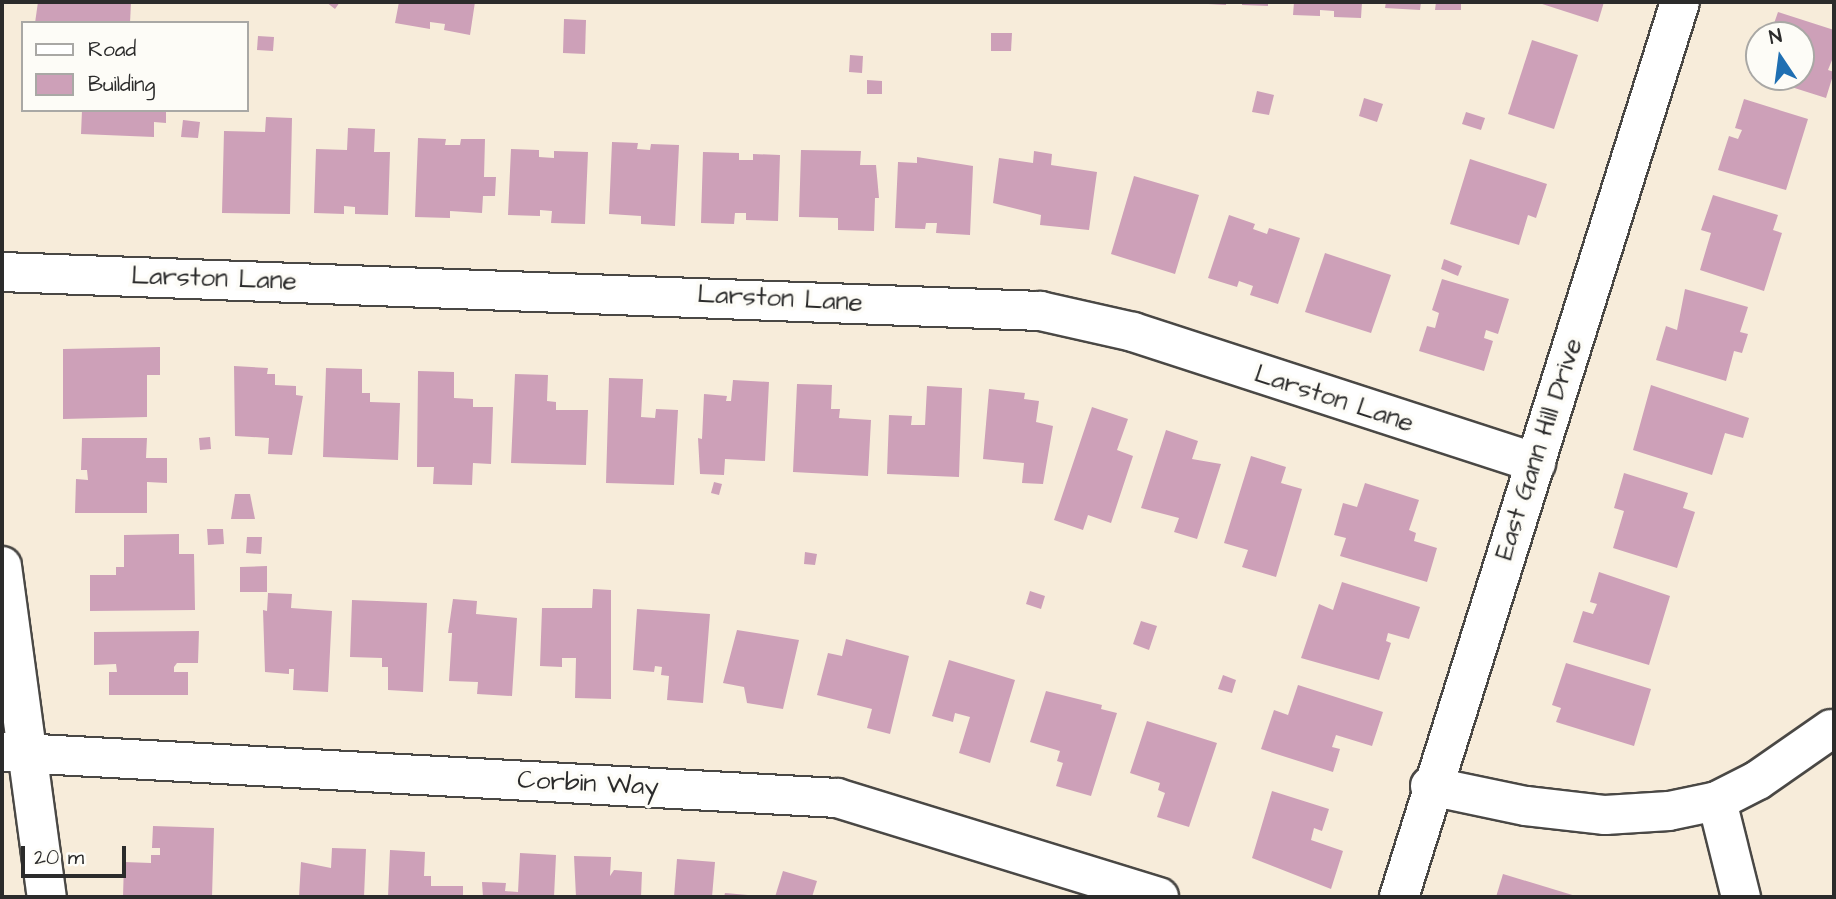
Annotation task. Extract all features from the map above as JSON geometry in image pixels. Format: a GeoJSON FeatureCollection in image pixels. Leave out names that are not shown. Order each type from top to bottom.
{"type":"FeatureCollection","features":[{"type":"Feature","properties":{"kind":"street","name":"East Gann Hill Drive"},"geometry":{"type":"LineString","coordinates":[[1399,897],[1430,786],[1536,463],[1680,2]]}},
{"type":"Feature","properties":{"kind":"street","name":"Larston Lane"},"geometry":{"type":"LineString","coordinates":[[2,272],[1040,311],[1133,332],[1536,463]]}},
{"type":"Feature","properties":{"kind":"street"},"geometry":{"type":"LineString","coordinates":[[2,566],[15,752],[47,897]]}},
{"type":"Feature","properties":{"kind":"street"},"geometry":{"type":"LineString","coordinates":[[1430,786],[1525,806],[1605,815],[1669,811],[1717,801],[1758,780],[1830,729]]}},
{"type":"Feature","properties":{"kind":"street","name":"Corbin Way"},"geometry":{"type":"LineString","coordinates":[[15,752],[838,798],[1160,897]]}},
{"type":"Feature","properties":{"kind":"street"},"geometry":{"type":"LineString","coordinates":[[1717,801],[1741,897]]}},
{"type":"Feature","properties":{"kind":"building"},"geometry":{"type":"Polygon","coordinates":[[[38,2],[131,2],[130,21],[35,21],[38,2]]]}},
{"type":"Feature","properties":{"kind":"building"},"geometry":{"type":"Polygon","coordinates":[[[326,2],[340,2],[335,9],[326,2]]]}},
{"type":"Feature","properties":{"kind":"building"},"geometry":{"type":"Polygon","coordinates":[[[399,2],[475,2],[470,35],[444,30],[445,24],[430,22],[430,29],[395,23],[399,2]]]}},
{"type":"Feature","properties":{"kind":"building"},"geometry":{"type":"Polygon","coordinates":[[[1226,2],[1226,5],[1208,4],[1226,2]]]}},
{"type":"Feature","properties":{"kind":"building"},"geometry":{"type":"Polygon","coordinates":[[[1242,2],[1268,2],[1268,6],[1242,5],[1242,2]]]}},
{"type":"Feature","properties":{"kind":"building"},"geometry":{"type":"Polygon","coordinates":[[[1294,2],[1362,2],[1361,18],[1334,17],[1334,11],[1320,10],[1320,16],[1293,15],[1294,2]]]}},
{"type":"Feature","properties":{"kind":"building"},"geometry":{"type":"Polygon","coordinates":[[[1386,2],[1421,2],[1420,10],[1385,8],[1386,2]]]}},
{"type":"Feature","properties":{"kind":"building"},"geometry":{"type":"Polygon","coordinates":[[[1436,2],[1461,2],[1461,10],[1435,10],[1436,2]]]}},
{"type":"Feature","properties":{"kind":"building"},"geometry":{"type":"Polygon","coordinates":[[[1536,2],[1604,2],[1598,22],[1536,2]]]}},
{"type":"Feature","properties":{"kind":"building"},"geometry":{"type":"Polygon","coordinates":[[[1778,12],[1806,21],[1775,21],[1778,12]]]}},
{"type":"Feature","properties":{"kind":"building"},"geometry":{"type":"Polygon","coordinates":[[[564,19],[586,20],[585,54],[563,53],[564,19]]]}},
{"type":"Feature","properties":{"kind":"building"},"geometry":{"type":"Polygon","coordinates":[[[1815,24],[1834,30],[1834,55],[1828,70],[1834,72],[1826,98],[1804,91],[1815,91],[1815,24]]]}},
{"type":"Feature","properties":{"kind":"building"},"geometry":{"type":"Polygon","coordinates":[[[991,33],[1012,33],[1011,51],[991,51],[991,33]]]}},
{"type":"Feature","properties":{"kind":"building"},"geometry":{"type":"Polygon","coordinates":[[[258,36],[274,37],[273,51],[257,50],[258,36]]]}},
{"type":"Feature","properties":{"kind":"building"},"geometry":{"type":"Polygon","coordinates":[[[1532,40],[1578,55],[1554,129],[1508,114],[1532,40]]]}},
{"type":"Feature","properties":{"kind":"building"},"geometry":{"type":"Polygon","coordinates":[[[850,55],[863,56],[862,73],[849,72],[850,55]]]}},
{"type":"Feature","properties":{"kind":"building"},"geometry":{"type":"Polygon","coordinates":[[[867,80],[882,81],[882,94],[867,94],[867,80]]]}},
{"type":"Feature","properties":{"kind":"building"},"geometry":{"type":"Polygon","coordinates":[[[1257,91],[1274,95],[1269,115],[1252,112],[1257,91]]]}},
{"type":"Feature","properties":{"kind":"building"},"geometry":{"type":"Polygon","coordinates":[[[1364,98],[1383,104],[1377,122],[1359,116],[1364,98]]]}},
{"type":"Feature","properties":{"kind":"building"},"geometry":{"type":"Polygon","coordinates":[[[1744,99],[1808,119],[1786,190],[1718,170],[1729,136],[1738,139],[1742,130],[1735,128],[1744,99]]]}},
{"type":"Feature","properties":{"kind":"building"},"geometry":{"type":"Polygon","coordinates":[[[82,112],[166,112],[166,123],[154,122],[154,137],[81,134],[82,112]]]}},
{"type":"Feature","properties":{"kind":"building"},"geometry":{"type":"Polygon","coordinates":[[[1466,112],[1485,118],[1481,130],[1462,124],[1466,112]]]}},
{"type":"Feature","properties":{"kind":"building"},"geometry":{"type":"Polygon","coordinates":[[[266,117],[292,118],[290,214],[222,213],[224,131],[265,132],[266,117]]]}},
{"type":"Feature","properties":{"kind":"building"},"geometry":{"type":"Polygon","coordinates":[[[183,120],[200,122],[198,138],[181,137],[183,120]]]}},
{"type":"Feature","properties":{"kind":"building"},"geometry":{"type":"Polygon","coordinates":[[[348,128],[375,129],[374,152],[390,152],[388,215],[355,214],[355,207],[344,206],[344,214],[314,213],[316,149],[347,150],[348,128]]]}},
{"type":"Feature","properties":{"kind":"building"},"geometry":{"type":"Polygon","coordinates":[[[418,138],[446,139],[445,145],[460,145],[461,139],[485,139],[484,177],[496,177],[495,196],[483,196],[482,213],[450,211],[450,218],[415,217],[418,138]]]}},
{"type":"Feature","properties":{"kind":"building"},"geometry":{"type":"Polygon","coordinates":[[[612,142],[638,143],[637,149],[650,150],[651,144],[679,145],[675,226],[641,224],[641,216],[609,214],[612,142]]]}},
{"type":"Feature","properties":{"kind":"building"},"geometry":{"type":"Polygon","coordinates":[[[511,149],[539,150],[539,157],[554,158],[554,151],[588,152],[585,224],[551,223],[552,211],[540,210],[540,216],[508,215],[511,149]]]}},
{"type":"Feature","properties":{"kind":"building"},"geometry":{"type":"Polygon","coordinates":[[[801,150],[861,151],[860,165],[876,165],[879,198],[875,198],[874,231],[838,230],[838,218],[799,217],[801,150]]]}},
{"type":"Feature","properties":{"kind":"building"},"geometry":{"type":"Polygon","coordinates":[[[1034,151],[1052,154],[1051,165],[1097,172],[1089,230],[1040,225],[1041,215],[993,203],[999,158],[1033,163],[1034,151]]]}},
{"type":"Feature","properties":{"kind":"building"},"geometry":{"type":"Polygon","coordinates":[[[703,152],[739,153],[739,160],[753,160],[753,154],[780,155],[778,221],[746,220],[746,213],[735,213],[734,224],[701,223],[703,152]]]}},
{"type":"Feature","properties":{"kind":"building"},"geometry":{"type":"Polygon","coordinates":[[[917,157],[973,166],[970,235],[936,233],[937,223],[926,223],[925,229],[895,228],[898,162],[917,163],[917,157]]]}},
{"type":"Feature","properties":{"kind":"building"},"geometry":{"type":"Polygon","coordinates":[[[1470,159],[1547,184],[1536,218],[1528,215],[1519,245],[1450,224],[1470,159]]]}},
{"type":"Feature","properties":{"kind":"building"},"geometry":{"type":"Polygon","coordinates":[[[1134,176],[1199,195],[1175,274],[1111,254],[1134,176]]]}},
{"type":"Feature","properties":{"kind":"building"},"geometry":{"type":"Polygon","coordinates":[[[1713,195],[1778,215],[1773,230],[1782,233],[1764,291],[1700,270],[1711,233],[1701,230],[1713,195]]]}},
{"type":"Feature","properties":{"kind":"building"},"geometry":{"type":"Polygon","coordinates":[[[1229,215],[1255,224],[1253,229],[1267,234],[1269,228],[1300,238],[1278,304],[1250,295],[1253,286],[1239,281],[1237,287],[1208,278],[1229,215]]]}},
{"type":"Feature","properties":{"kind":"building"},"geometry":{"type":"Polygon","coordinates":[[[1325,253],[1391,275],[1371,333],[1305,312],[1325,253]]]}},
{"type":"Feature","properties":{"kind":"building"},"geometry":{"type":"Polygon","coordinates":[[[1444,259],[1462,266],[1458,276],[1441,269],[1444,259]]]}},
{"type":"Feature","properties":{"kind":"building"},"geometry":{"type":"Polygon","coordinates":[[[1442,279],[1509,299],[1498,334],[1486,330],[1484,338],[1493,341],[1484,371],[1419,351],[1427,326],[1435,328],[1439,313],[1432,310],[1442,279]]]}},
{"type":"Feature","properties":{"kind":"building"},"geometry":{"type":"Polygon","coordinates":[[[1685,289],[1748,307],[1740,332],[1748,334],[1742,353],[1734,351],[1726,381],[1656,360],[1666,326],[1677,330],[1685,289]]]}},
{"type":"Feature","properties":{"kind":"building"},"geometry":{"type":"Polygon","coordinates":[[[160,347],[160,375],[147,375],[147,417],[63,419],[63,349],[160,347]]]}},
{"type":"Feature","properties":{"kind":"building"},"geometry":{"type":"Polygon","coordinates":[[[234,366],[268,368],[267,374],[275,374],[275,385],[296,386],[296,395],[303,396],[292,455],[268,454],[269,438],[235,436],[234,366]]]}},
{"type":"Feature","properties":{"kind":"building"},"geometry":{"type":"Polygon","coordinates":[[[326,368],[362,369],[362,393],[370,393],[370,402],[400,403],[398,460],[323,457],[326,368]]]}},
{"type":"Feature","properties":{"kind":"building"},"geometry":{"type":"Polygon","coordinates":[[[418,371],[454,372],[454,398],[473,399],[473,407],[493,407],[491,464],[473,463],[472,485],[433,484],[434,467],[417,467],[418,371]]]}},
{"type":"Feature","properties":{"kind":"building"},"geometry":{"type":"Polygon","coordinates":[[[515,374],[548,375],[547,401],[556,402],[556,410],[588,410],[586,465],[511,463],[515,374]]]}},
{"type":"Feature","properties":{"kind":"building"},"geometry":{"type":"Polygon","coordinates":[[[609,378],[643,379],[641,417],[655,418],[656,409],[678,410],[674,485],[606,483],[609,378]]]}},
{"type":"Feature","properties":{"kind":"building"},"geometry":{"type":"Polygon","coordinates":[[[733,380],[769,382],[765,461],[725,459],[724,475],[700,474],[698,438],[702,439],[704,394],[727,396],[726,401],[731,401],[733,380]]]}},
{"type":"Feature","properties":{"kind":"building"},"geometry":{"type":"Polygon","coordinates":[[[797,384],[832,385],[831,409],[840,409],[839,418],[871,420],[868,476],[793,472],[797,384]]]}},
{"type":"Feature","properties":{"kind":"building"},"geometry":{"type":"Polygon","coordinates":[[[1651,385],[1749,418],[1743,438],[1725,433],[1712,475],[1633,450],[1651,385]]]}},
{"type":"Feature","properties":{"kind":"building"},"geometry":{"type":"Polygon","coordinates":[[[927,386],[962,388],[959,477],[887,474],[889,415],[912,416],[911,425],[925,425],[927,386]]]}},
{"type":"Feature","properties":{"kind":"building"},"geometry":{"type":"Polygon","coordinates":[[[989,389],[1025,393],[1024,399],[1039,401],[1036,422],[1053,426],[1043,484],[1022,483],[1024,463],[983,459],[989,389]]]}},
{"type":"Feature","properties":{"kind":"building"},"geometry":{"type":"Polygon","coordinates":[[[1092,407],[1128,419],[1117,450],[1133,456],[1111,523],[1088,515],[1083,530],[1054,520],[1092,407]]]}},
{"type":"Feature","properties":{"kind":"building"},"geometry":{"type":"Polygon","coordinates":[[[1166,430],[1198,441],[1192,459],[1221,464],[1197,539],[1174,532],[1179,518],[1141,508],[1166,430]]]}},
{"type":"Feature","properties":{"kind":"building"},"geometry":{"type":"Polygon","coordinates":[[[210,437],[211,449],[200,450],[199,438],[210,437]]]}},
{"type":"Feature","properties":{"kind":"building"},"geometry":{"type":"Polygon","coordinates":[[[82,438],[147,438],[146,458],[167,458],[167,483],[147,482],[147,513],[75,513],[76,479],[88,480],[87,470],[81,470],[82,438]]]}},
{"type":"Feature","properties":{"kind":"building"},"geometry":{"type":"Polygon","coordinates":[[[1251,456],[1286,467],[1281,483],[1302,489],[1276,577],[1242,567],[1248,550],[1224,543],[1251,456]]]}},
{"type":"Feature","properties":{"kind":"building"},"geometry":{"type":"Polygon","coordinates":[[[1624,473],[1688,493],[1683,508],[1695,512],[1677,568],[1613,548],[1624,511],[1614,508],[1624,473]]]}},
{"type":"Feature","properties":{"kind":"building"},"geometry":{"type":"Polygon","coordinates":[[[714,482],[722,484],[719,495],[711,493],[714,482]]]}},
{"type":"Feature","properties":{"kind":"building"},"geometry":{"type":"Polygon","coordinates":[[[1365,483],[1419,500],[1409,530],[1416,533],[1414,541],[1437,548],[1427,582],[1340,556],[1346,538],[1334,535],[1343,503],[1357,507],[1365,483]]]}},
{"type":"Feature","properties":{"kind":"building"},"geometry":{"type":"Polygon","coordinates":[[[235,494],[250,494],[255,519],[231,519],[235,494]]]}},
{"type":"Feature","properties":{"kind":"building"},"geometry":{"type":"Polygon","coordinates":[[[207,529],[223,529],[224,544],[208,545],[207,529]]]}},
{"type":"Feature","properties":{"kind":"building"},"geometry":{"type":"Polygon","coordinates":[[[179,534],[179,554],[194,554],[195,610],[90,611],[90,575],[116,575],[116,567],[124,567],[124,535],[179,534]]]}},
{"type":"Feature","properties":{"kind":"building"},"geometry":{"type":"Polygon","coordinates":[[[247,537],[262,537],[261,554],[246,553],[247,537]]]}},
{"type":"Feature","properties":{"kind":"building"},"geometry":{"type":"Polygon","coordinates":[[[805,552],[817,554],[815,565],[804,564],[805,552]]]}},
{"type":"Feature","properties":{"kind":"building"},"geometry":{"type":"Polygon","coordinates":[[[267,566],[267,592],[240,592],[240,567],[267,566]]]}},
{"type":"Feature","properties":{"kind":"building"},"geometry":{"type":"Polygon","coordinates":[[[1599,572],[1670,596],[1649,665],[1573,642],[1583,611],[1593,614],[1597,604],[1590,602],[1599,572]]]}},
{"type":"Feature","properties":{"kind":"building"},"geometry":{"type":"Polygon","coordinates":[[[1342,582],[1420,607],[1409,639],[1388,633],[1386,641],[1391,643],[1379,680],[1301,658],[1319,604],[1333,610],[1342,582]]]}},
{"type":"Feature","properties":{"kind":"building"},"geometry":{"type":"Polygon","coordinates":[[[593,589],[611,590],[611,699],[575,698],[576,658],[562,658],[562,667],[540,666],[542,608],[592,608],[593,589]]]}},
{"type":"Feature","properties":{"kind":"building"},"geometry":{"type":"Polygon","coordinates":[[[1030,591],[1045,596],[1041,609],[1026,604],[1030,591]]]}},
{"type":"Feature","properties":{"kind":"building"},"geometry":{"type":"Polygon","coordinates":[[[268,593],[292,594],[291,608],[332,611],[328,692],[293,690],[294,669],[289,669],[289,674],[265,672],[263,610],[267,611],[268,593]]]}},
{"type":"Feature","properties":{"kind":"building"},"geometry":{"type":"Polygon","coordinates":[[[453,599],[477,601],[476,614],[517,618],[512,696],[477,694],[478,682],[449,681],[452,633],[448,633],[453,599]]]}},
{"type":"Feature","properties":{"kind":"building"},"geometry":{"type":"Polygon","coordinates":[[[352,600],[427,603],[423,692],[388,690],[388,667],[382,667],[382,658],[350,657],[352,600]]]}},
{"type":"Feature","properties":{"kind":"building"},"geometry":{"type":"Polygon","coordinates":[[[637,609],[710,614],[703,703],[667,700],[669,676],[661,675],[662,667],[655,666],[654,672],[633,670],[637,609]]]}},
{"type":"Feature","properties":{"kind":"building"},"geometry":{"type":"Polygon","coordinates":[[[1141,621],[1157,626],[1149,650],[1133,644],[1141,621]]]}},
{"type":"Feature","properties":{"kind":"building"},"geometry":{"type":"Polygon","coordinates":[[[737,630],[799,640],[783,709],[747,703],[744,687],[723,683],[737,630]]]}},
{"type":"Feature","properties":{"kind":"building"},"geometry":{"type":"Polygon","coordinates":[[[199,631],[198,663],[177,663],[174,667],[174,672],[188,672],[188,695],[109,695],[109,672],[117,672],[116,664],[94,665],[94,632],[199,631]]]}},
{"type":"Feature","properties":{"kind":"building"},"geometry":{"type":"Polygon","coordinates":[[[846,639],[909,656],[890,734],[867,728],[872,709],[817,695],[828,653],[842,656],[846,639]]]}},
{"type":"Feature","properties":{"kind":"building"},"geometry":{"type":"Polygon","coordinates":[[[949,660],[1015,680],[990,763],[959,753],[970,717],[955,713],[953,722],[932,716],[949,660]]]}},
{"type":"Feature","properties":{"kind":"building"},"geometry":{"type":"Polygon","coordinates":[[[1566,663],[1651,689],[1634,746],[1556,722],[1561,708],[1552,705],[1566,663]]]}},
{"type":"Feature","properties":{"kind":"building"},"geometry":{"type":"Polygon","coordinates":[[[1223,675],[1236,680],[1232,693],[1218,689],[1223,675]]]}},
{"type":"Feature","properties":{"kind":"building"},"geometry":{"type":"Polygon","coordinates":[[[1298,685],[1383,712],[1372,746],[1336,735],[1332,747],[1340,749],[1333,772],[1261,749],[1274,710],[1288,715],[1298,685]]]}},
{"type":"Feature","properties":{"kind":"building"},"geometry":{"type":"Polygon","coordinates":[[[1046,691],[1102,705],[1101,709],[1117,713],[1091,796],[1056,786],[1063,763],[1057,761],[1060,751],[1030,742],[1046,691]]]}},
{"type":"Feature","properties":{"kind":"building"},"geometry":{"type":"Polygon","coordinates":[[[1147,721],[1217,743],[1189,827],[1157,817],[1165,793],[1158,790],[1160,783],[1130,773],[1147,721]]]}},
{"type":"Feature","properties":{"kind":"building"},"geometry":{"type":"Polygon","coordinates":[[[1272,791],[1329,809],[1322,831],[1314,828],[1311,840],[1343,851],[1331,889],[1252,858],[1272,791]]]}},
{"type":"Feature","properties":{"kind":"building"},"geometry":{"type":"Polygon","coordinates":[[[153,826],[214,828],[212,897],[123,897],[124,862],[151,863],[151,855],[160,855],[160,848],[152,848],[153,826]]]}},
{"type":"Feature","properties":{"kind":"building"},"geometry":{"type":"Polygon","coordinates":[[[332,848],[366,849],[364,897],[299,897],[301,862],[331,868],[332,848]]]}},
{"type":"Feature","properties":{"kind":"building"},"geometry":{"type":"Polygon","coordinates":[[[390,850],[425,852],[424,876],[431,876],[431,886],[463,886],[463,897],[388,897],[390,850]]]}},
{"type":"Feature","properties":{"kind":"building"},"geometry":{"type":"Polygon","coordinates":[[[520,853],[556,855],[554,897],[483,897],[482,882],[506,883],[505,891],[518,892],[520,853]]]}},
{"type":"Feature","properties":{"kind":"building"},"geometry":{"type":"Polygon","coordinates":[[[574,856],[611,857],[610,876],[614,870],[642,872],[641,897],[576,897],[574,856]]]}},
{"type":"Feature","properties":{"kind":"building"},"geometry":{"type":"Polygon","coordinates":[[[677,859],[715,862],[712,897],[674,897],[677,859]]]}},
{"type":"Feature","properties":{"kind":"building"},"geometry":{"type":"Polygon","coordinates":[[[783,871],[817,881],[812,897],[775,897],[783,871]]]}},
{"type":"Feature","properties":{"kind":"building"},"geometry":{"type":"Polygon","coordinates":[[[1503,874],[1579,897],[1496,897],[1503,874]]]}},
{"type":"Feature","properties":{"kind":"building"},"geometry":{"type":"Polygon","coordinates":[[[725,893],[748,895],[748,897],[724,897],[725,893]]]}}]}
